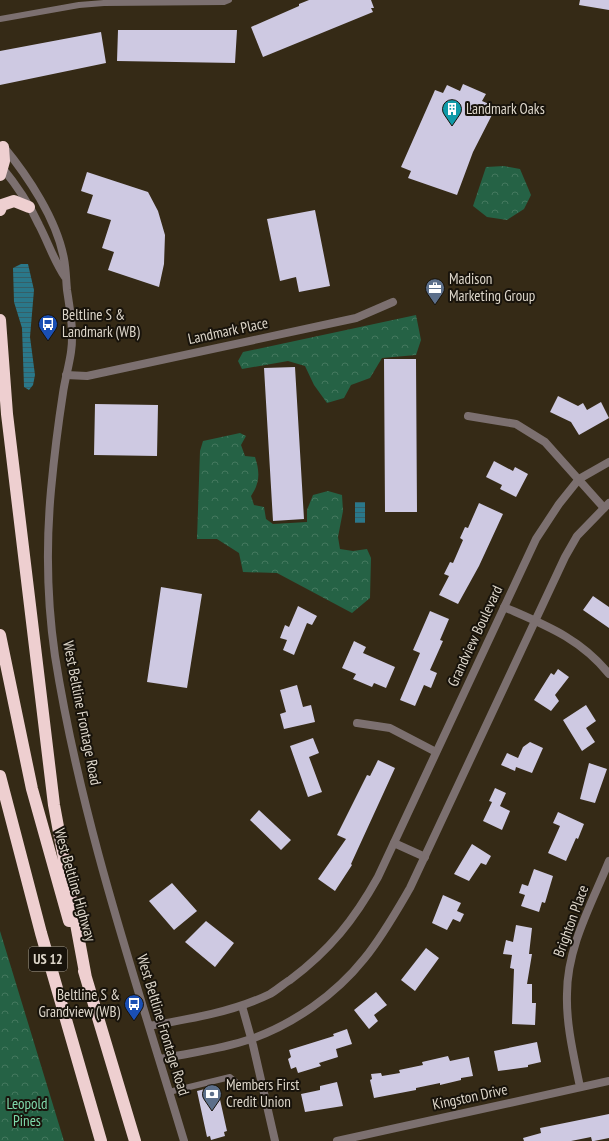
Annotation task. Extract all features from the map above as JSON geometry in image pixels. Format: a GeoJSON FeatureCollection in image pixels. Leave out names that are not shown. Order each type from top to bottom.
{"type":"FeatureCollection","features":[{"type":"Feature","properties":{"kind":"highway"},"geometry":{"type":"LineString","coordinates":[[1,169],[2,145]]}},
{"type":"Feature","properties":{"kind":"highway"},"geometry":{"type":"LineString","coordinates":[[0,210],[2,205],[14,201],[29,207]]}},
{"type":"Feature","properties":{"kind":"highway"},"geometry":{"type":"LineString","coordinates":[[0,320],[7,414],[54,805],[86,978]]}},
{"type":"Feature","properties":{"kind":"highway","name":"West Beltline Highway"},"geometry":{"type":"LineString","coordinates":[[0,635],[32,789],[57,884],[135,1141]]}},
{"type":"Feature","properties":{"kind":"highway","name":"US 12"},"geometry":{"type":"LineString","coordinates":[[0,776],[39,926],[102,1141]]}},
{"type":"Feature","properties":{"kind":"street","name":"West Beltline Frontage Road"},"geometry":{"type":"LineString","coordinates":[[2,145],[17,163],[36,193],[53,228],[64,258],[71,327],[71,351],[66,375],[55,454],[48,532],[48,573],[55,653],[63,704],[83,794],[115,912],[184,1141]]}},
{"type":"Feature","properties":{"kind":"street","name":"West Beltline Frontage Road"},"geometry":{"type":"LineString","coordinates":[[1,169],[29,207],[38,223],[55,263],[66,278]]}},
{"type":"Feature","properties":{"kind":"street","name":"Landmark Place"},"geometry":{"type":"LineString","coordinates":[[66,375],[87,376],[356,318],[393,302]]}},
{"type":"Feature","properties":{"kind":"street"},"geometry":{"type":"LineString","coordinates":[[160,1059],[251,1038],[296,1018],[343,981],[359,965],[387,929],[410,888],[565,557],[577,536],[606,505],[579,479],[545,442],[516,424],[468,416]]}},
{"type":"Feature","properties":{"kind":"street","name":"Grandview Boulevard"},"geometry":{"type":"LineString","coordinates":[[149,1026],[242,1006],[271,993],[303,970],[331,944],[358,912],[394,843],[536,539],[559,504],[579,479],[609,462]]}},
{"type":"Feature","properties":{"kind":"street"},"geometry":{"type":"LineString","coordinates":[[504,607],[556,630],[578,643],[596,658],[609,674]]}},
{"type":"Feature","properties":{"kind":"street"},"geometry":{"type":"LineString","coordinates":[[357,723],[390,728],[436,752]]}},
{"type":"Feature","properties":{"kind":"street"},"geometry":{"type":"LineString","coordinates":[[394,843],[425,857]]}},
{"type":"Feature","properties":{"kind":"street","name":"Brighton Place"},"geometry":{"type":"LineString","coordinates":[[580,1087],[567,1017],[569,968],[575,945],[609,861]]}},
{"type":"Feature","properties":{"kind":"street"},"geometry":{"type":"LineString","coordinates":[[242,1006],[275,1141]]}},
{"type":"Feature","properties":{"kind":"street","name":"Kingston Drive"},"geometry":{"type":"LineString","coordinates":[[337,1141],[609,1081]]}},
{"type":"Feature","properties":{"kind":"lane"},"geometry":{"type":"LineString","coordinates":[[0,19],[104,3],[224,2],[230,0]]}},
{"type":"Feature","properties":{"kind":"lane"},"geometry":{"type":"LineString","coordinates":[[169,1092],[230,1077],[236,1082]]}},
{"type":"Feature","properties":{"kind":"green space"},"geometry":{"type":"Polygon","coordinates":[[[504,166],[520,169],[531,195],[524,209],[507,220],[487,217],[473,206],[486,167],[504,166]]]}},
{"type":"Feature","properties":{"kind":"green space"},"geometry":{"type":"Polygon","coordinates":[[[416,315],[421,340],[416,355],[382,358],[370,378],[351,385],[344,398],[327,403],[314,385],[305,366],[288,361],[242,369],[238,361],[243,352],[416,315]]]}},
{"type":"Feature","properties":{"kind":"green space"},"geometry":{"type":"Polygon","coordinates":[[[240,433],[246,436],[241,445],[245,456],[255,457],[258,468],[258,482],[251,496],[254,505],[264,507],[266,519],[273,524],[307,522],[307,510],[313,495],[328,491],[342,495],[343,511],[338,537],[340,549],[353,551],[367,549],[371,558],[370,598],[352,613],[277,573],[243,572],[239,553],[217,539],[197,539],[200,451],[203,441],[240,433]]]}},
{"type":"Feature","properties":{"kind":"green space","name":"Leopold Pines"},"geometry":{"type":"Polygon","coordinates":[[[0,931],[64,1141],[0,1141],[0,931]]]}},
{"type":"Feature","properties":{"kind":"water"},"geometry":{"type":"Polygon","coordinates":[[[21,264],[28,264],[34,290],[30,337],[35,375],[33,385],[29,390],[24,387],[22,328],[14,302],[13,268],[21,264]]]}},
{"type":"Feature","properties":{"kind":"water"},"geometry":{"type":"Polygon","coordinates":[[[355,502],[365,502],[365,523],[355,523],[355,502]]]}},
{"type":"Feature","properties":{"kind":"building"},"geometry":{"type":"Polygon","coordinates":[[[309,0],[371,0],[374,8],[371,8],[373,12],[263,57],[251,27],[299,6],[299,4],[309,0]]]}},
{"type":"Feature","properties":{"kind":"building"},"geometry":{"type":"Polygon","coordinates":[[[580,0],[609,0],[609,10],[579,5],[580,0]]]}},
{"type":"Feature","properties":{"kind":"building"},"geometry":{"type":"Polygon","coordinates":[[[118,30],[237,30],[235,63],[117,61],[118,30]]]}},
{"type":"Feature","properties":{"kind":"building"},"geometry":{"type":"Polygon","coordinates":[[[101,32],[106,63],[0,85],[0,51],[101,32]]]}},
{"type":"Feature","properties":{"kind":"building","name":"Landmark Oaks"},"geometry":{"type":"Polygon","coordinates":[[[463,84],[486,94],[482,101],[496,107],[473,152],[457,195],[408,178],[411,171],[401,167],[435,90],[443,93],[447,85],[460,91],[463,84]]]}},
{"type":"Feature","properties":{"kind":"building"},"geometry":{"type":"Polygon","coordinates":[[[87,172],[148,192],[158,211],[165,235],[164,264],[159,287],[108,270],[114,252],[102,248],[111,220],[87,213],[93,195],[81,191],[87,172]]]}},
{"type":"Feature","properties":{"kind":"building"},"geometry":{"type":"Polygon","coordinates":[[[315,210],[330,286],[299,292],[296,277],[280,281],[267,219],[315,210]]]}},
{"type":"Feature","properties":{"kind":"building"},"geometry":{"type":"Polygon","coordinates":[[[384,359],[416,359],[417,512],[385,512],[384,359]]]}},
{"type":"Feature","properties":{"kind":"building"},"geometry":{"type":"Polygon","coordinates":[[[295,367],[304,519],[273,521],[264,368],[295,367]]]}},
{"type":"Feature","properties":{"kind":"building"},"geometry":{"type":"Polygon","coordinates":[[[558,396],[578,406],[583,403],[587,410],[601,402],[609,418],[579,435],[571,422],[550,412],[558,396]]]}},
{"type":"Feature","properties":{"kind":"building"},"geometry":{"type":"Polygon","coordinates":[[[95,404],[158,405],[157,456],[94,455],[95,404]]]}},
{"type":"Feature","properties":{"kind":"building"},"geometry":{"type":"Polygon","coordinates":[[[494,461],[513,471],[515,467],[528,474],[516,497],[500,489],[502,485],[486,477],[494,461]]]}},
{"type":"Feature","properties":{"kind":"building"},"geometry":{"type":"Polygon","coordinates":[[[479,503],[503,514],[479,566],[458,604],[439,595],[449,576],[444,574],[450,562],[453,563],[463,540],[460,538],[465,527],[468,528],[479,503]]]}},
{"type":"Feature","properties":{"kind":"building"},"geometry":{"type":"Polygon","coordinates":[[[161,587],[202,594],[187,688],[147,682],[161,587]]]}},
{"type":"Feature","properties":{"kind":"building"},"geometry":{"type":"Polygon","coordinates":[[[593,596],[609,607],[609,628],[583,610],[593,596]]]}},
{"type":"Feature","properties":{"kind":"building"},"geometry":{"type":"Polygon","coordinates":[[[298,606],[317,616],[312,625],[307,623],[294,655],[283,650],[287,640],[280,638],[285,625],[289,627],[298,606]]]}},
{"type":"Feature","properties":{"kind":"building"},"geometry":{"type":"Polygon","coordinates":[[[430,611],[449,619],[440,640],[443,641],[430,670],[437,673],[431,688],[424,685],[415,706],[400,700],[420,653],[413,650],[430,611]]]}},
{"type":"Feature","properties":{"kind":"building"},"geometry":{"type":"Polygon","coordinates":[[[354,641],[366,647],[363,653],[395,667],[386,688],[374,683],[372,687],[353,679],[356,674],[342,668],[354,641]]]}},
{"type":"Feature","properties":{"kind":"building"},"geometry":{"type":"Polygon","coordinates":[[[558,669],[569,677],[555,695],[559,701],[551,711],[534,700],[551,673],[554,675],[558,669]]]}},
{"type":"Feature","properties":{"kind":"building"},"geometry":{"type":"Polygon","coordinates":[[[297,685],[303,707],[311,705],[315,722],[284,729],[280,714],[286,712],[280,690],[297,685]]]}},
{"type":"Feature","properties":{"kind":"building"},"geometry":{"type":"Polygon","coordinates":[[[586,705],[596,721],[586,728],[595,742],[582,751],[563,720],[586,705]]]}},
{"type":"Feature","properties":{"kind":"building"},"geometry":{"type":"Polygon","coordinates":[[[313,738],[319,753],[309,757],[322,792],[308,797],[290,746],[313,738]]]}},
{"type":"Feature","properties":{"kind":"building"},"geometry":{"type":"Polygon","coordinates":[[[530,742],[543,748],[532,773],[516,767],[515,771],[501,765],[507,753],[518,758],[523,747],[530,742]]]}},
{"type":"Feature","properties":{"kind":"building"},"geometry":{"type":"Polygon","coordinates":[[[378,760],[395,768],[351,864],[352,865],[335,891],[318,879],[346,839],[337,835],[367,775],[370,776],[378,760]]]}},
{"type":"Feature","properties":{"kind":"building"},"geometry":{"type":"Polygon","coordinates":[[[589,763],[607,769],[595,803],[580,799],[589,763]]]}},
{"type":"Feature","properties":{"kind":"building"},"geometry":{"type":"Polygon","coordinates":[[[495,788],[506,793],[500,806],[510,811],[502,830],[483,821],[492,802],[489,801],[495,788]]]}},
{"type":"Feature","properties":{"kind":"building"},"geometry":{"type":"Polygon","coordinates":[[[259,810],[291,840],[281,850],[250,820],[259,810]]]}},
{"type":"Feature","properties":{"kind":"building"},"geometry":{"type":"Polygon","coordinates":[[[558,812],[584,824],[566,861],[548,853],[560,826],[553,823],[558,812]]]}},
{"type":"Feature","properties":{"kind":"building"},"geometry":{"type":"Polygon","coordinates":[[[472,844],[491,856],[486,865],[481,863],[469,881],[454,874],[472,844]]]}},
{"type":"Feature","properties":{"kind":"building"},"geometry":{"type":"Polygon","coordinates":[[[534,869],[553,876],[545,903],[542,902],[539,912],[521,906],[525,895],[519,893],[522,884],[528,886],[534,869]]]}},
{"type":"Feature","properties":{"kind":"building"},"geometry":{"type":"Polygon","coordinates":[[[172,883],[197,911],[174,930],[149,901],[172,883]]]}},
{"type":"Feature","properties":{"kind":"building"},"geometry":{"type":"Polygon","coordinates":[[[443,895],[461,903],[457,911],[464,914],[460,922],[453,919],[447,930],[432,923],[443,895]]]}},
{"type":"Feature","properties":{"kind":"building"},"geometry":{"type":"Polygon","coordinates":[[[206,921],[234,943],[215,967],[185,942],[206,921]]]}},
{"type":"Feature","properties":{"kind":"building"},"geometry":{"type":"Polygon","coordinates":[[[516,925],[532,928],[529,954],[532,954],[527,984],[532,984],[532,1003],[536,1003],[535,1025],[512,1024],[514,969],[510,968],[512,955],[503,954],[506,940],[513,942],[516,925]]]}},
{"type":"Feature","properties":{"kind":"building"},"geometry":{"type":"Polygon","coordinates":[[[426,948],[439,958],[415,991],[401,980],[426,948]]]}},
{"type":"Feature","properties":{"kind":"building"},"geometry":{"type":"Polygon","coordinates":[[[376,992],[387,1005],[374,1015],[378,1021],[369,1029],[354,1010],[376,992]]]}},
{"type":"Feature","properties":{"kind":"building"},"geometry":{"type":"Polygon","coordinates":[[[347,1029],[352,1044],[336,1049],[338,1057],[319,1063],[321,1066],[298,1073],[296,1067],[291,1069],[288,1059],[291,1057],[289,1050],[334,1036],[333,1034],[347,1029]]]}},
{"type":"Feature","properties":{"kind":"building"},"geometry":{"type":"Polygon","coordinates":[[[537,1042],[541,1062],[528,1065],[528,1067],[498,1071],[494,1051],[537,1042]]]}},
{"type":"Feature","properties":{"kind":"building"},"geometry":{"type":"Polygon","coordinates":[[[448,1056],[450,1061],[469,1057],[473,1076],[461,1078],[461,1080],[440,1085],[440,1083],[416,1088],[416,1090],[374,1098],[370,1080],[372,1079],[371,1074],[381,1073],[382,1076],[400,1073],[399,1070],[423,1065],[422,1062],[448,1056]]]}},
{"type":"Feature","properties":{"kind":"building"},"geometry":{"type":"Polygon","coordinates":[[[337,1082],[343,1106],[305,1112],[301,1094],[320,1090],[320,1086],[337,1082]]]}},
{"type":"Feature","properties":{"kind":"building","name":"Members First Credit Union"},"geometry":{"type":"Polygon","coordinates":[[[217,1086],[227,1131],[224,1132],[225,1136],[211,1140],[210,1136],[207,1137],[197,1091],[217,1086]]]}},
{"type":"Feature","properties":{"kind":"building"},"geometry":{"type":"Polygon","coordinates":[[[609,1114],[609,1138],[594,1141],[592,1141],[591,1137],[571,1141],[524,1141],[523,1138],[541,1133],[540,1128],[609,1114]]]}},
{"type":"Feature","properties":{"kind":"place","name":"Landmark Oaks"},"geometry":{"type":"Point","coordinates":[452,126]}},
{"type":"Feature","properties":{"kind":"place","name":"Madison Marketing Group"},"geometry":{"type":"Point","coordinates":[435,305]}},
{"type":"Feature","properties":{"kind":"place","name":"Beltline S & Landmark (WB)"},"geometry":{"type":"Point","coordinates":[48,341]}},
{"type":"Feature","properties":{"kind":"place","name":"Beltline S & Grandview (WB)"},"geometry":{"type":"Point","coordinates":[134,1021]}},
{"type":"Feature","properties":{"kind":"place","name":"Members First Credit Union"},"geometry":{"type":"Point","coordinates":[212,1111]}}]}
